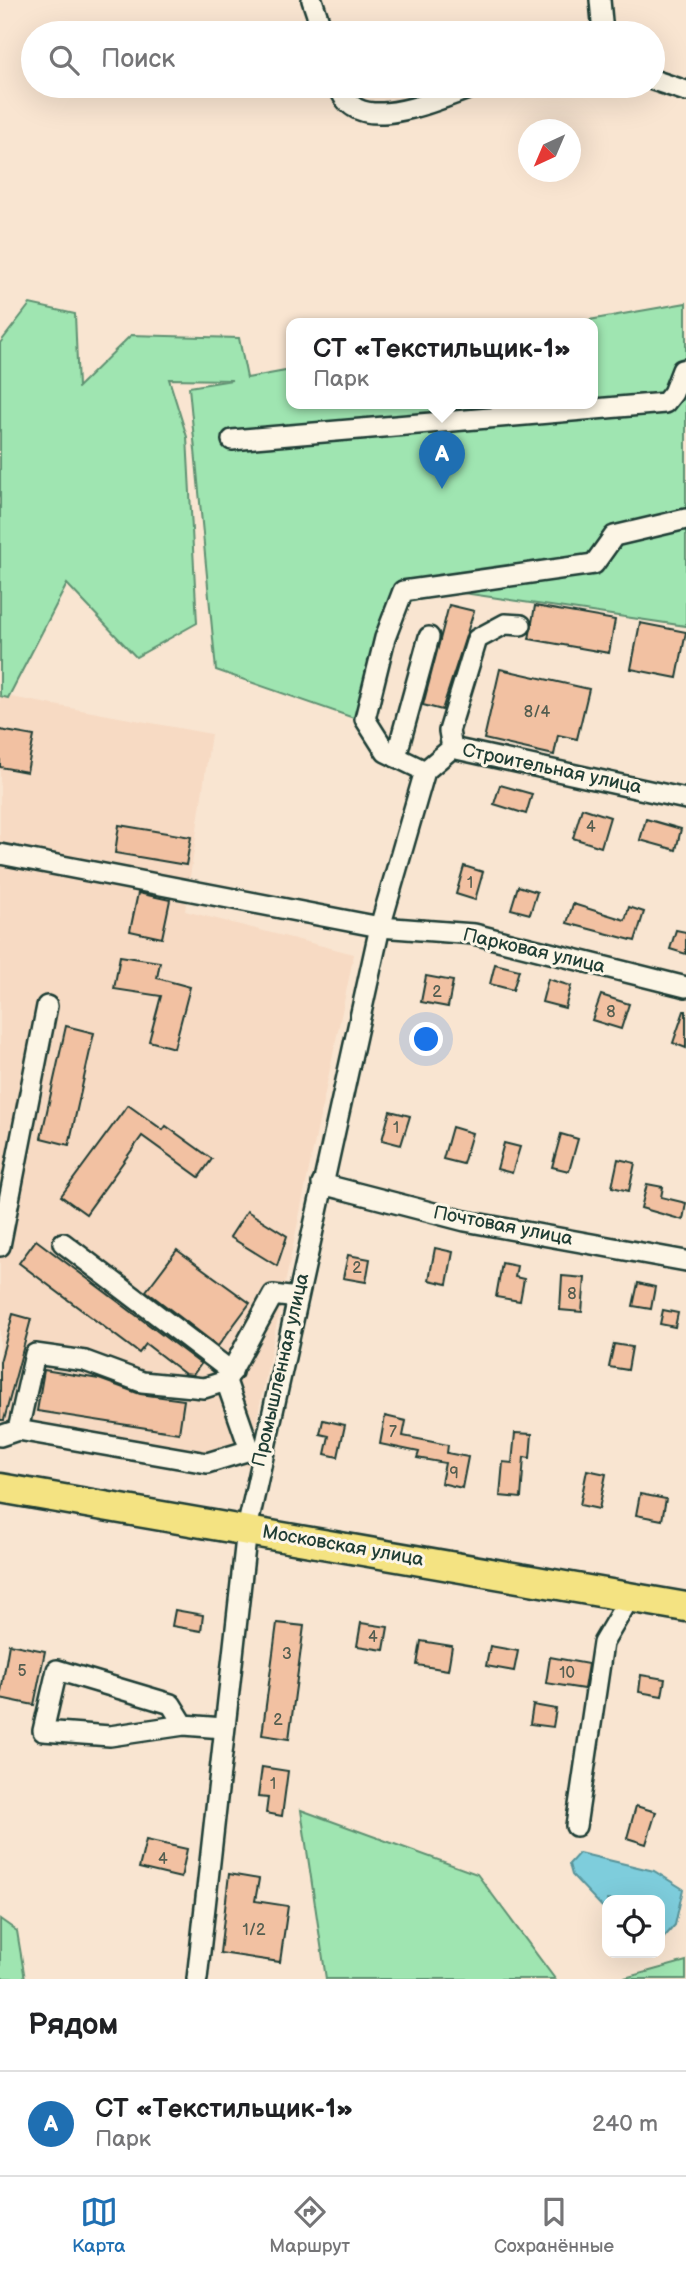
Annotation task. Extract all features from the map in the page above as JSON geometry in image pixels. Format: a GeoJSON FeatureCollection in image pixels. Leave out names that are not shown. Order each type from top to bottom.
{"type":"FeatureCollection","features":[{"type":"Feature","properties":{"kind":"highway","name":"Московская улица"},"geometry":{"type":"LineString","coordinates":[[0,1488],[686,1607]]}},
{"type":"Feature","properties":{"kind":"street"},"geometry":{"type":"LineString","coordinates":[[312,0],[319,21]]}},
{"type":"Feature","properties":{"kind":"street"},"geometry":{"type":"LineString","coordinates":[[600,0],[602,21]]}},
{"type":"Feature","properties":{"kind":"street"},"geometry":{"type":"LineString","coordinates":[[665,84],[686,91]]}},
{"type":"Feature","properties":{"kind":"street"},"geometry":{"type":"LineString","coordinates":[[345,98],[348,103],[366,114],[389,114],[439,98]]}},
{"type":"Feature","properties":{"kind":"street"},"geometry":{"type":"LineString","coordinates":[[232,440],[665,404],[682,370],[686,369]]}},
{"type":"Feature","properties":{"kind":"street"},"geometry":{"type":"LineString","coordinates":[[425,771],[386,752],[365,719],[386,638],[403,591],[594,564],[614,536],[686,519]]}},
{"type":"Feature","properties":{"kind":"street"},"geometry":{"type":"LineString","coordinates":[[452,748],[449,731],[477,639],[505,624],[521,625]]}},
{"type":"Feature","properties":{"kind":"street"},"geometry":{"type":"LineString","coordinates":[[396,757],[429,637]]}},
{"type":"Feature","properties":{"kind":"street","name":"Строительная улица"},"geometry":{"type":"LineString","coordinates":[[425,771],[452,748],[686,799]]}},
{"type":"Feature","properties":{"kind":"street","name":"Промышленная улица"},"geometry":{"type":"LineString","coordinates":[[197,1979],[256,1452],[297,1298],[380,927],[425,771]]}},
{"type":"Feature","properties":{"kind":"street","name":"Парковая улица"},"geometry":{"type":"LineString","coordinates":[[0,854],[380,927],[474,934],[686,986]]}},
{"type":"Feature","properties":{"kind":"street"},"geometry":{"type":"LineString","coordinates":[[0,1246],[47,1006]]}},
{"type":"Feature","properties":{"kind":"street","name":"Почтовая улица"},"geometry":{"type":"LineString","coordinates":[[322,1184],[465,1221],[686,1261]]}},
{"type":"Feature","properties":{"kind":"street"},"geometry":{"type":"LineString","coordinates":[[63,1243],[229,1377],[256,1452],[207,1463],[9,1433],[35,1354],[85,1361],[142,1382],[204,1388],[229,1377],[273,1295],[297,1298]]}},
{"type":"Feature","properties":{"kind":"street"},"geometry":{"type":"LineString","coordinates":[[576,1826],[603,1643],[630,1597]]}},
{"type":"Feature","properties":{"kind":"street"},"geometry":{"type":"LineString","coordinates":[[184,1725],[171,1704],[57,1670],[43,1731],[110,1736],[184,1725],[223,1728]]}},
{"type":"Feature","properties":{"kind":"shaded area"},"geometry":{"type":"Polygon","coordinates":[[[0,695],[211,734],[185,911],[354,954],[247,1466],[0,1422],[0,695]]]}},
{"type":"Feature","properties":{"kind":"green space"},"geometry":{"type":"Polygon","coordinates":[[[686,303],[686,626],[450,591],[403,604],[368,723],[216,670],[189,387],[232,380],[169,379],[187,437],[197,623],[136,657],[67,584],[8,698],[0,696],[0,343],[30,304],[75,314],[78,387],[131,335],[239,338],[247,378],[286,371],[286,409],[598,409],[598,318],[686,303]]]}},
{"type":"Feature","properties":{"kind":"green space"},"geometry":{"type":"Polygon","coordinates":[[[301,1810],[477,1874],[555,1979],[326,1979],[301,1810]]]}},
{"type":"Feature","properties":{"kind":"green space"},"geometry":{"type":"Polygon","coordinates":[[[0,1919],[17,1931],[25,1979],[0,1978],[0,1919]]]}},
{"type":"Feature","properties":{"kind":"green space"},"geometry":{"type":"Polygon","coordinates":[[[686,1961],[686,1979],[621,1979],[686,1961]]]}},
{"type":"Feature","properties":{"kind":"water"},"geometry":{"type":"Polygon","coordinates":[[[579,1853],[654,1871],[683,1889],[675,1925],[665,1936],[665,1895],[602,1895],[602,1907],[572,1875],[569,1864],[579,1853]]]}},
{"type":"Feature","properties":{"kind":"building"},"geometry":{"type":"Polygon","coordinates":[[[449,605],[474,611],[442,710],[423,705],[449,605]]]}},
{"type":"Feature","properties":{"kind":"building"},"geometry":{"type":"Polygon","coordinates":[[[535,606],[615,620],[609,653],[529,639],[535,606]]]}},
{"type":"Feature","properties":{"kind":"building"},"geometry":{"type":"Polygon","coordinates":[[[640,623],[686,632],[677,678],[631,669],[640,623]]]}},
{"type":"Feature","properties":{"kind":"building"},"geometry":{"type":"Polygon","coordinates":[[[500,669],[589,689],[577,739],[558,735],[554,755],[484,739],[500,669]]]}},
{"type":"Feature","properties":{"kind":"building"},"geometry":{"type":"Polygon","coordinates":[[[0,730],[34,736],[27,772],[0,767],[0,730]]]}},
{"type":"Feature","properties":{"kind":"building"},"geometry":{"type":"Polygon","coordinates":[[[500,785],[532,794],[526,814],[494,804],[500,785]]]}},
{"type":"Feature","properties":{"kind":"building"},"geometry":{"type":"Polygon","coordinates":[[[582,808],[610,817],[601,847],[573,838],[582,808]]]}},
{"type":"Feature","properties":{"kind":"building"},"geometry":{"type":"Polygon","coordinates":[[[646,819],[681,829],[676,850],[640,840],[646,819]]]}},
{"type":"Feature","properties":{"kind":"building"},"geometry":{"type":"Polygon","coordinates":[[[119,825],[191,837],[186,865],[115,853],[119,825]]]}},
{"type":"Feature","properties":{"kind":"building"},"geometry":{"type":"Polygon","coordinates":[[[464,866],[483,872],[475,900],[456,894],[464,866]]]}},
{"type":"Feature","properties":{"kind":"building"},"geometry":{"type":"Polygon","coordinates":[[[518,886],[537,892],[530,914],[511,909],[518,886]]]}},
{"type":"Feature","properties":{"kind":"building"},"geometry":{"type":"Polygon","coordinates":[[[138,893],[170,900],[162,938],[130,931],[138,893]]]}},
{"type":"Feature","properties":{"kind":"building"},"geometry":{"type":"Polygon","coordinates":[[[573,904],[625,920],[629,907],[644,912],[635,941],[567,923],[573,904]]]}},
{"type":"Feature","properties":{"kind":"building"},"geometry":{"type":"Polygon","coordinates":[[[676,930],[686,932],[686,954],[670,949],[676,930]]]}},
{"type":"Feature","properties":{"kind":"building"},"geometry":{"type":"Polygon","coordinates":[[[120,956],[160,962],[157,978],[190,987],[174,1048],[149,1041],[161,996],[114,989],[120,956]]]}},
{"type":"Feature","properties":{"kind":"building"},"geometry":{"type":"Polygon","coordinates":[[[495,964],[519,970],[513,990],[490,984],[495,964]]]}},
{"type":"Feature","properties":{"kind":"building"},"geometry":{"type":"Polygon","coordinates":[[[426,976],[453,981],[448,1007],[421,1002],[426,976]]]}},
{"type":"Feature","properties":{"kind":"building"},"geometry":{"type":"Polygon","coordinates":[[[548,979],[571,986],[565,1008],[542,1002],[548,979]]]}},
{"type":"Feature","properties":{"kind":"building"},"geometry":{"type":"Polygon","coordinates":[[[601,995],[629,1004],[621,1029],[592,1020],[601,995]]]}},
{"type":"Feature","properties":{"kind":"building"},"geometry":{"type":"Polygon","coordinates":[[[686,1011],[686,1048],[673,1043],[686,1011]]]}},
{"type":"Feature","properties":{"kind":"building"},"geometry":{"type":"Polygon","coordinates":[[[66,1026],[94,1033],[69,1145],[41,1138],[66,1026]]]}},
{"type":"Feature","properties":{"kind":"building"},"geometry":{"type":"Polygon","coordinates":[[[128,1105],[163,1130],[166,1126],[212,1159],[199,1177],[142,1136],[86,1214],[61,1196],[128,1105]]]}},
{"type":"Feature","properties":{"kind":"building"},"geometry":{"type":"Polygon","coordinates":[[[390,1111],[410,1116],[401,1145],[382,1140],[390,1111]]]}},
{"type":"Feature","properties":{"kind":"building"},"geometry":{"type":"Polygon","coordinates":[[[452,1127],[472,1133],[463,1164],[443,1159],[452,1127]]]}},
{"type":"Feature","properties":{"kind":"building"},"geometry":{"type":"Polygon","coordinates":[[[561,1134],[578,1139],[569,1171],[552,1167],[561,1134]]]}},
{"type":"Feature","properties":{"kind":"building"},"geometry":{"type":"Polygon","coordinates":[[[504,1143],[520,1147],[512,1173],[497,1169],[504,1143]]]}},
{"type":"Feature","properties":{"kind":"building"},"geometry":{"type":"Polygon","coordinates":[[[618,1159],[635,1163],[629,1191],[612,1187],[618,1159]]]}},
{"type":"Feature","properties":{"kind":"building"},"geometry":{"type":"Polygon","coordinates":[[[647,1184],[663,1187],[661,1197],[686,1203],[683,1220],[641,1208],[647,1184]]]}},
{"type":"Feature","properties":{"kind":"building"},"geometry":{"type":"Polygon","coordinates":[[[247,1211],[287,1236],[277,1266],[230,1237],[247,1211]]]}},
{"type":"Feature","properties":{"kind":"building"},"geometry":{"type":"Polygon","coordinates":[[[36,1240],[201,1364],[193,1375],[185,1374],[146,1344],[139,1353],[19,1263],[36,1240]]]}},
{"type":"Feature","properties":{"kind":"building"},"geometry":{"type":"Polygon","coordinates":[[[435,1248],[453,1252],[447,1284],[429,1280],[435,1248]]]}},
{"type":"Feature","properties":{"kind":"building"},"geometry":{"type":"Polygon","coordinates":[[[177,1250],[250,1303],[218,1346],[146,1291],[177,1250]]]}},
{"type":"Feature","properties":{"kind":"building"},"geometry":{"type":"Polygon","coordinates":[[[348,1255],[370,1259],[366,1282],[343,1278],[348,1255]]]}},
{"type":"Feature","properties":{"kind":"building"},"geometry":{"type":"Polygon","coordinates":[[[502,1263],[517,1266],[515,1277],[524,1279],[520,1301],[496,1297],[502,1263]]]}},
{"type":"Feature","properties":{"kind":"building"},"geometry":{"type":"Polygon","coordinates":[[[562,1276],[585,1278],[582,1312],[560,1310],[562,1276]]]}},
{"type":"Feature","properties":{"kind":"building"},"geometry":{"type":"Polygon","coordinates":[[[638,1283],[655,1287],[651,1309],[633,1306],[638,1283]]]}},
{"type":"Feature","properties":{"kind":"building"},"geometry":{"type":"Polygon","coordinates":[[[663,1310],[678,1313],[675,1327],[660,1324],[663,1310]]]}},
{"type":"Feature","properties":{"kind":"building"},"geometry":{"type":"Polygon","coordinates":[[[13,1314],[31,1319],[4,1420],[0,1420],[0,1362],[13,1314]]]}},
{"type":"Feature","properties":{"kind":"building"},"geometry":{"type":"Polygon","coordinates":[[[614,1344],[632,1347],[628,1370],[609,1367],[614,1344]]]}},
{"type":"Feature","properties":{"kind":"building"},"geometry":{"type":"Polygon","coordinates":[[[44,1370],[99,1379],[140,1394],[184,1400],[179,1433],[37,1411],[44,1370]]]}},
{"type":"Feature","properties":{"kind":"building"},"geometry":{"type":"Polygon","coordinates":[[[385,1416],[406,1421],[403,1436],[448,1445],[447,1453],[468,1457],[462,1488],[441,1483],[445,1463],[417,1458],[419,1452],[380,1444],[385,1416]]]}},
{"type":"Feature","properties":{"kind":"building"},"geometry":{"type":"Polygon","coordinates":[[[323,1420],[345,1425],[338,1457],[325,1454],[329,1436],[320,1434],[323,1420]]]}},
{"type":"Feature","properties":{"kind":"building"},"geometry":{"type":"Polygon","coordinates":[[[515,1433],[532,1434],[530,1458],[524,1457],[521,1498],[500,1496],[503,1462],[512,1463],[515,1433]]]}},
{"type":"Feature","properties":{"kind":"building"},"geometry":{"type":"Polygon","coordinates":[[[587,1470],[606,1474],[599,1509],[580,1505],[587,1470]]]}},
{"type":"Feature","properties":{"kind":"building"},"geometry":{"type":"Polygon","coordinates":[[[640,1494],[666,1499],[662,1520],[636,1515],[640,1494]]]}},
{"type":"Feature","properties":{"kind":"building"},"geometry":{"type":"Polygon","coordinates":[[[175,1610],[203,1615],[201,1631],[172,1626],[175,1610]]]}},
{"type":"Feature","properties":{"kind":"building"},"geometry":{"type":"Polygon","coordinates":[[[277,1623],[304,1626],[289,1739],[262,1735],[277,1623]]]}},
{"type":"Feature","properties":{"kind":"building"},"geometry":{"type":"Polygon","coordinates":[[[361,1623],[388,1627],[384,1650],[357,1646],[361,1623]]]}},
{"type":"Feature","properties":{"kind":"building"},"geometry":{"type":"Polygon","coordinates":[[[421,1641],[452,1646],[448,1670],[417,1665],[421,1641]]]}},
{"type":"Feature","properties":{"kind":"building"},"geometry":{"type":"Polygon","coordinates":[[[9,1644],[45,1651],[34,1705],[0,1698],[9,1644]]]}},
{"type":"Feature","properties":{"kind":"building"},"geometry":{"type":"Polygon","coordinates":[[[490,1646],[518,1651],[514,1671],[486,1666],[490,1646]]]}},
{"type":"Feature","properties":{"kind":"building"},"geometry":{"type":"Polygon","coordinates":[[[550,1657],[588,1664],[584,1689],[546,1683],[550,1657]]]}},
{"type":"Feature","properties":{"kind":"building"},"geometry":{"type":"Polygon","coordinates":[[[641,1675],[665,1679],[662,1696],[639,1692],[641,1675]]]}},
{"type":"Feature","properties":{"kind":"building"},"geometry":{"type":"Polygon","coordinates":[[[533,1705],[556,1709],[553,1727],[530,1724],[533,1705]]]}},
{"type":"Feature","properties":{"kind":"building"},"geometry":{"type":"Polygon","coordinates":[[[262,1767],[288,1771],[282,1816],[266,1813],[268,1798],[258,1797],[262,1767]]]}},
{"type":"Feature","properties":{"kind":"building"},"geometry":{"type":"Polygon","coordinates":[[[636,1806],[656,1812],[646,1844],[627,1838],[636,1806]]]}},
{"type":"Feature","properties":{"kind":"building"},"geometry":{"type":"Polygon","coordinates":[[[146,1840],[187,1849],[181,1878],[139,1868],[146,1840]]]}},
{"type":"Feature","properties":{"kind":"building"},"geometry":{"type":"Polygon","coordinates":[[[229,1874],[259,1879],[255,1901],[288,1906],[280,1962],[220,1953],[229,1874]]]}},
{"type":"Feature","properties":{"kind":"place","name":"СТ «Текстильщик-1»"},"geometry":{"type":"Point","coordinates":[442,489]}}]}
